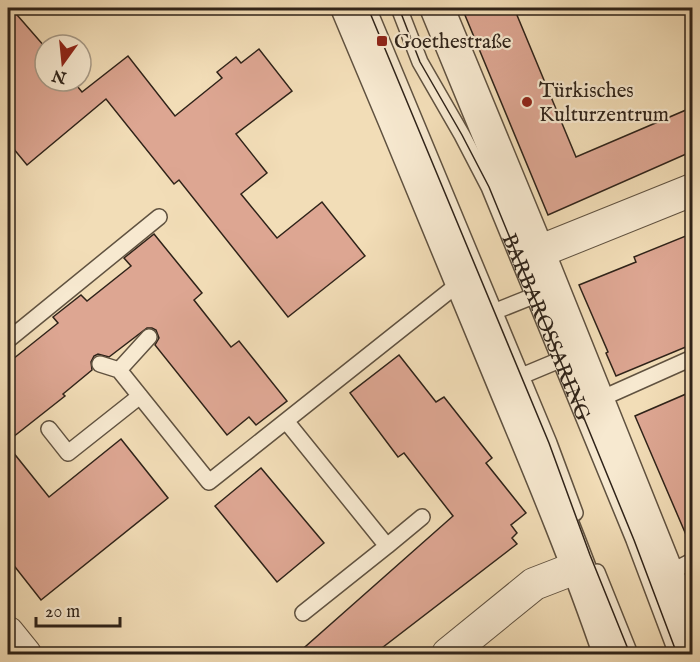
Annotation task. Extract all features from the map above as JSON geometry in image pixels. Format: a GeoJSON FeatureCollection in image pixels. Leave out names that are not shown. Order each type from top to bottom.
{"type":"FeatureCollection","features":[{"type":"Feature","properties":{"kind":"street","name":"BARBAROSSARING"},"geometry":{"type":"LineString","coordinates":[[348,8],[462,281],[486,315],[513,380],[584,561],[592,600],[610,654]]}},
{"type":"Feature","properties":{"kind":"street","name":"BARBAROSSARING"},"geometry":{"type":"LineString","coordinates":[[437,8],[538,252],[543,292],[569,356],[598,400],[680,567],[693,646]]}},
{"type":"Feature","properties":{"kind":"street"},"geometry":{"type":"LineString","coordinates":[[538,252],[693,190]]}},
{"type":"Feature","properties":{"kind":"street"},"geometry":{"type":"LineString","coordinates":[[448,654],[534,584],[584,561]]}},
{"type":"Feature","properties":{"kind":"street"},"geometry":{"type":"LineString","coordinates":[[8,633],[25,654]]}},
{"type":"Feature","properties":{"kind":"lane","name":"BARBAROSSARING"},"geometry":{"type":"LineString","coordinates":[[368,8],[486,315]]}},
{"type":"Feature","properties":{"kind":"lane","name":"BARBAROSSARING"},"geometry":{"type":"LineString","coordinates":[[399,8],[420,62],[462,135],[543,292]]}},
{"type":"Feature","properties":{"kind":"lane"},"geometry":{"type":"LineString","coordinates":[[8,340],[159,217]]}},
{"type":"Feature","properties":{"kind":"lane"},"geometry":{"type":"LineString","coordinates":[[100,364],[119,370],[210,482],[462,281]]}},
{"type":"Feature","properties":{"kind":"lane"},"geometry":{"type":"LineString","coordinates":[[486,315],[543,292]]}},
{"type":"Feature","properties":{"kind":"lane"},"geometry":{"type":"LineString","coordinates":[[119,370],[148,337]]}},
{"type":"Feature","properties":{"kind":"lane"},"geometry":{"type":"LineString","coordinates":[[513,380],[569,356]]}},
{"type":"Feature","properties":{"kind":"lane","name":"BARBAROSSARING"},"geometry":{"type":"LineString","coordinates":[[569,356],[634,540],[678,654]]}},
{"type":"Feature","properties":{"kind":"lane"},"geometry":{"type":"LineString","coordinates":[[598,400],[693,358]]}},
{"type":"Feature","properties":{"kind":"lane","name":"BARBAROSSARING"},"geometry":{"type":"LineString","coordinates":[[513,380],[549,442],[582,532]]}},
{"type":"Feature","properties":{"kind":"lane"},"geometry":{"type":"LineString","coordinates":[[49,429],[69,453],[140,396]]}},
{"type":"Feature","properties":{"kind":"lane"},"geometry":{"type":"LineString","coordinates":[[286,421],[387,546]]}},
{"type":"Feature","properties":{"kind":"lane"},"geometry":{"type":"LineString","coordinates":[[303,613],[422,517]]}},
{"type":"Feature","properties":{"kind":"lane","name":"BARBAROSSARING"},"geometry":{"type":"LineString","coordinates":[[584,561],[630,654]]}},
{"type":"Feature","properties":{"kind":"building"},"geometry":{"type":"Polygon","coordinates":[[[8,8],[11,8],[33,33],[33,93],[93,93],[93,83],[128,56],[175,116],[222,78],[217,72],[236,57],[241,63],[259,49],[292,91],[236,134],[267,173],[241,194],[277,238],[322,202],[365,256],[288,317],[179,180],[174,184],[106,99],[27,165],[8,142],[8,8]]]}},
{"type":"Feature","properties":{"kind":"building"},"geometry":{"type":"Polygon","coordinates":[[[462,8],[514,8],[576,157],[693,107],[693,151],[548,215],[462,8]]]}},
{"type":"Feature","properties":{"kind":"building"},"geometry":{"type":"Polygon","coordinates":[[[693,233],[693,344],[616,376],[579,285],[636,262],[634,257],[693,233]]]}},
{"type":"Feature","properties":{"kind":"building"},"geometry":{"type":"Polygon","coordinates":[[[154,234],[202,293],[194,300],[231,347],[239,341],[287,401],[256,425],[249,417],[227,435],[155,345],[159,338],[156,330],[147,328],[109,357],[98,354],[94,356],[91,362],[92,370],[63,394],[65,396],[8,441],[8,363],[58,323],[53,317],[81,295],[87,301],[131,266],[124,258],[154,234]]]}},
{"type":"Feature","properties":{"kind":"building"},"geometry":{"type":"Polygon","coordinates":[[[399,355],[436,402],[444,397],[492,458],[486,463],[526,513],[511,525],[517,533],[512,538],[517,544],[374,654],[297,654],[453,516],[404,453],[398,457],[350,393],[399,355]]]}},
{"type":"Feature","properties":{"kind":"building"},"geometry":{"type":"Polygon","coordinates":[[[693,391],[693,551],[635,416],[693,391]]]}},
{"type":"Feature","properties":{"kind":"building"},"geometry":{"type":"Polygon","coordinates":[[[121,439],[168,498],[41,600],[8,558],[8,446],[49,497],[121,439]]]}},
{"type":"Feature","properties":{"kind":"building"},"geometry":{"type":"Polygon","coordinates":[[[261,468],[324,543],[277,582],[215,506],[261,468]]]}},
{"type":"Feature","properties":{"kind":"tram line"},"geometry":{"type":"LineString","coordinates":[[368,8],[549,443],[590,555],[630,654]]}},
{"type":"Feature","properties":{"kind":"tram line"},"geometry":{"type":"LineString","coordinates":[[399,8],[420,62],[489,187],[634,540],[677,654]]}},
{"type":"Feature","properties":{"kind":"place","name":"Goethestraße"},"geometry":{"type":"Point","coordinates":[382,41]}},
{"type":"Feature","properties":{"kind":"place","name":"Türkisches Kulturzentrum"},"geometry":{"type":"Point","coordinates":[527,102]}}]}
